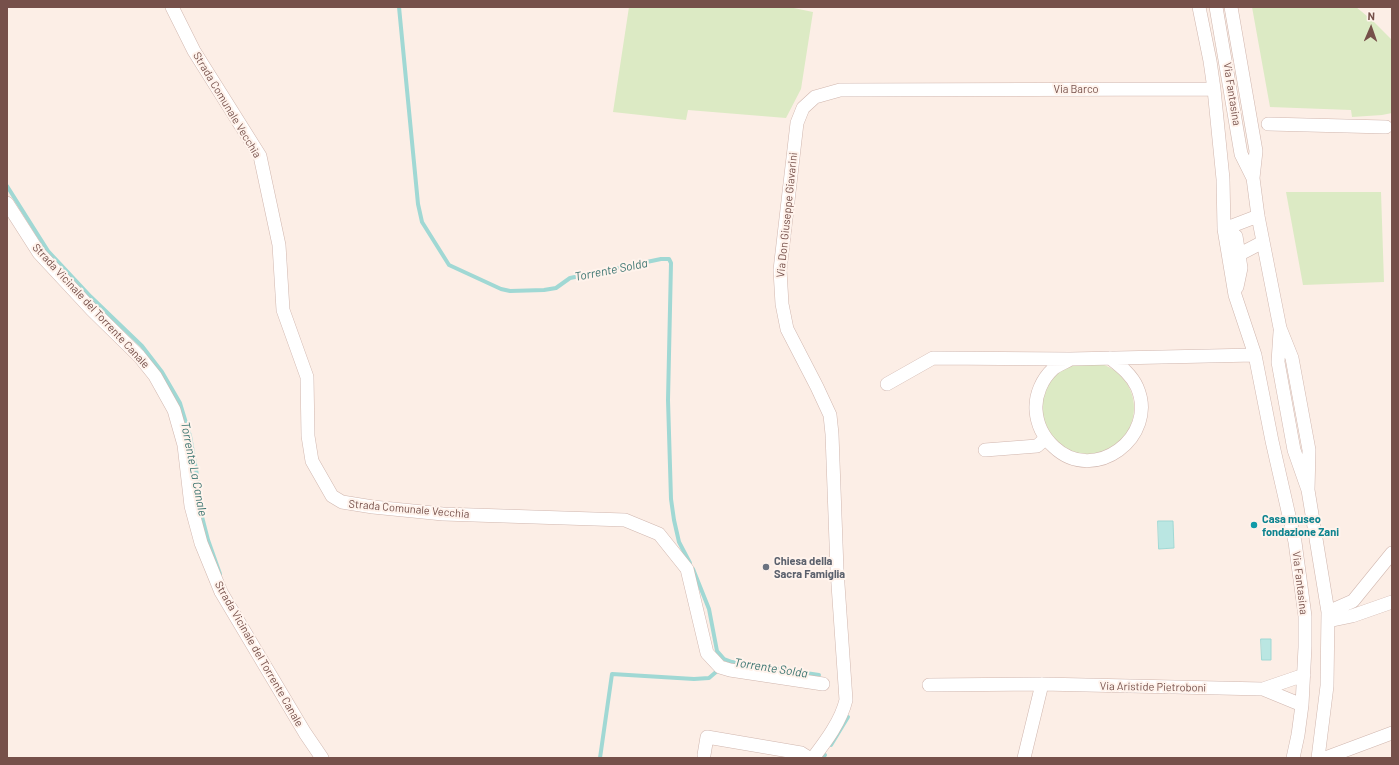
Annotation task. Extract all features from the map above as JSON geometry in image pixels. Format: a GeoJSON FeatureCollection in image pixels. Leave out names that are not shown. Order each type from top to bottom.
{"type":"FeatureCollection","features":[{"type":"Feature","properties":{"kind":"street","name":"Strada Comunale Vecchia"},"geometry":{"type":"LineString","coordinates":[[172,7],[194,51],[260,156],[279,246],[283,310],[307,377],[308,436],[312,461],[332,496],[342,502],[373,507],[443,514],[625,520],[659,534],[687,569],[707,653],[720,667],[730,670],[823,684]]}},
{"type":"Feature","properties":{"kind":"street"},"geometry":{"type":"LineString","coordinates":[[1199,7],[1214,89],[1223,179],[1224,229]]}},
{"type":"Feature","properties":{"kind":"street","name":"Via Fantasina"},"geometry":{"type":"LineString","coordinates":[[1216,7],[1241,154],[1253,178]]}},
{"type":"Feature","properties":{"kind":"street","name":"Via Fantasina"},"geometry":{"type":"LineString","coordinates":[[1231,7],[1256,151],[1253,178],[1258,216],[1280,328],[1292,358],[1309,450],[1308,490],[1328,616],[1325,758],[1392,733]]}},
{"type":"Feature","properties":{"kind":"street","name":"Via Barco"},"geometry":{"type":"LineString","coordinates":[[803,108],[815,97],[840,90],[1214,89]]}},
{"type":"Feature","properties":{"kind":"street","name":"Via Don Giuseppe Giavarini"},"geometry":{"type":"LineString","coordinates":[[803,108],[797,123],[780,270],[782,304],[787,329],[830,415],[837,570],[846,700],[843,710],[823,745],[813,758]]}},
{"type":"Feature","properties":{"kind":"street"},"geometry":{"type":"LineString","coordinates":[[1268,124],[1386,127]]}},
{"type":"Feature","properties":{"kind":"street","name":"Strada Vicinale del Torrente Canale"},"geometry":{"type":"LineString","coordinates":[[7,203],[39,253],[92,310],[139,356],[154,376],[174,410],[184,445],[191,506],[201,543],[221,592],[305,733],[322,758]]}},
{"type":"Feature","properties":{"kind":"street"},"geometry":{"type":"LineString","coordinates":[[1224,229],[1258,216]]}},
{"type":"Feature","properties":{"kind":"street"},"geometry":{"type":"LineString","coordinates":[[1224,229],[1236,236],[1240,254],[1241,268],[1235,295]]}},
{"type":"Feature","properties":{"kind":"street","name":"Via Fantasina"},"geometry":{"type":"LineString","coordinates":[[1224,229],[1235,295],[1255,355],[1272,441],[1295,542],[1305,616],[1302,705],[1293,758]]}},
{"type":"Feature","properties":{"kind":"street"},"geometry":{"type":"LineString","coordinates":[[1240,254],[1263,242]]}},
{"type":"Feature","properties":{"kind":"street"},"geometry":{"type":"LineString","coordinates":[[887,384],[933,358],[1070,359],[1255,355]]}},
{"type":"Feature","properties":{"kind":"street"},"geometry":{"type":"LineString","coordinates":[[1070,359],[1053,369],[1041,384],[1036,402],[1037,422],[1045,439],[1059,452],[1077,460],[1097,460],[1115,454],[1130,441],[1139,424],[1141,405],[1137,386],[1126,370],[1110,358]]}},
{"type":"Feature","properties":{"kind":"street"},"geometry":{"type":"LineString","coordinates":[[986,450],[1037,446],[1045,439]]}},
{"type":"Feature","properties":{"kind":"street"},"geometry":{"type":"LineString","coordinates":[[1328,616],[1353,601],[1392,553]]}},
{"type":"Feature","properties":{"kind":"street"},"geometry":{"type":"LineString","coordinates":[[1328,616],[1352,616],[1392,602]]}},
{"type":"Feature","properties":{"kind":"street","name":"Via Aristide Pietroboni"},"geometry":{"type":"LineString","coordinates":[[1263,689],[1304,674]]}},
{"type":"Feature","properties":{"kind":"street"},"geometry":{"type":"LineString","coordinates":[[1024,758],[1042,684]]}},
{"type":"Feature","properties":{"kind":"street","name":"Via Aristide Pietroboni"},"geometry":{"type":"LineString","coordinates":[[929,686],[1042,684],[1263,689],[1302,705]]}},
{"type":"Feature","properties":{"kind":"street"},"geometry":{"type":"LineString","coordinates":[[704,755],[707,737],[801,753],[809,758]]}},
{"type":"Feature","properties":{"kind":"green space"},"geometry":{"type":"Polygon","coordinates":[[[629,7],[789,7],[813,12],[801,89],[786,118],[688,110],[686,120],[613,112],[629,7]]]}},
{"type":"Feature","properties":{"kind":"green space"},"geometry":{"type":"Polygon","coordinates":[[[1252,7],[1356,7],[1392,40],[1392,113],[1352,117],[1351,110],[1270,107],[1252,7]]]}},
{"type":"Feature","properties":{"kind":"green space"},"geometry":{"type":"Polygon","coordinates":[[[1286,192],[1381,192],[1384,282],[1303,285],[1286,192]]]}},
{"type":"Feature","properties":{"kind":"green space"},"geometry":{"type":"Polygon","coordinates":[[[1088,362],[1097,363],[1114,370],[1126,382],[1133,399],[1133,417],[1126,434],[1114,446],[1097,453],[1088,454],[1079,453],[1062,446],[1050,434],[1043,417],[1042,408],[1043,399],[1050,382],[1062,370],[1079,363],[1088,362]]]}},
{"type":"Feature","properties":{"kind":"water"},"geometry":{"type":"Polygon","coordinates":[[[1158,521],[1173,521],[1174,548],[1159,549],[1158,521]]]}},
{"type":"Feature","properties":{"kind":"water"},"geometry":{"type":"Polygon","coordinates":[[[1261,639],[1271,639],[1271,660],[1262,660],[1261,639]]]}},
{"type":"Feature","properties":{"kind":"waterway","name":"Torrente Solda"},"geometry":{"type":"LineString","coordinates":[[399,7],[418,204],[422,222],[449,265],[501,289],[510,291],[544,290],[556,288],[570,278],[661,259],[669,259],[671,263],[668,400],[671,499],[679,542],[690,563]]}},
{"type":"Feature","properties":{"kind":"waterway","name":"Torrente La Canale"},"geometry":{"type":"LineString","coordinates":[[7,186],[48,251],[91,297],[142,346],[162,372],[180,403],[190,436],[197,475],[199,505],[208,540],[220,574]]}},
{"type":"Feature","properties":{"kind":"waterway","name":"Torrente Solda"},"geometry":{"type":"LineString","coordinates":[[693,569],[709,609],[717,651],[724,659],[732,662],[819,675]]}},
{"type":"Feature","properties":{"kind":"waterway"},"geometry":{"type":"LineString","coordinates":[[600,758],[612,674],[694,679],[709,678],[716,672]]}},
{"type":"Feature","properties":{"kind":"waterway","name":"Torrente Solda"},"geometry":{"type":"LineString","coordinates":[[831,745],[848,717]]}},
{"type":"Feature","properties":{"kind":"waterway","name":"Torrente Solda"},"geometry":{"type":"LineString","coordinates":[[822,758],[825,755]]}},
{"type":"Feature","properties":{"kind":"place","name":"Casa museo fondazione Zani"},"geometry":{"type":"Point","coordinates":[1254,525]}},
{"type":"Feature","properties":{"kind":"place","name":"Chiesa della Sacra Famiglia"},"geometry":{"type":"Point","coordinates":[766,567]}}]}
